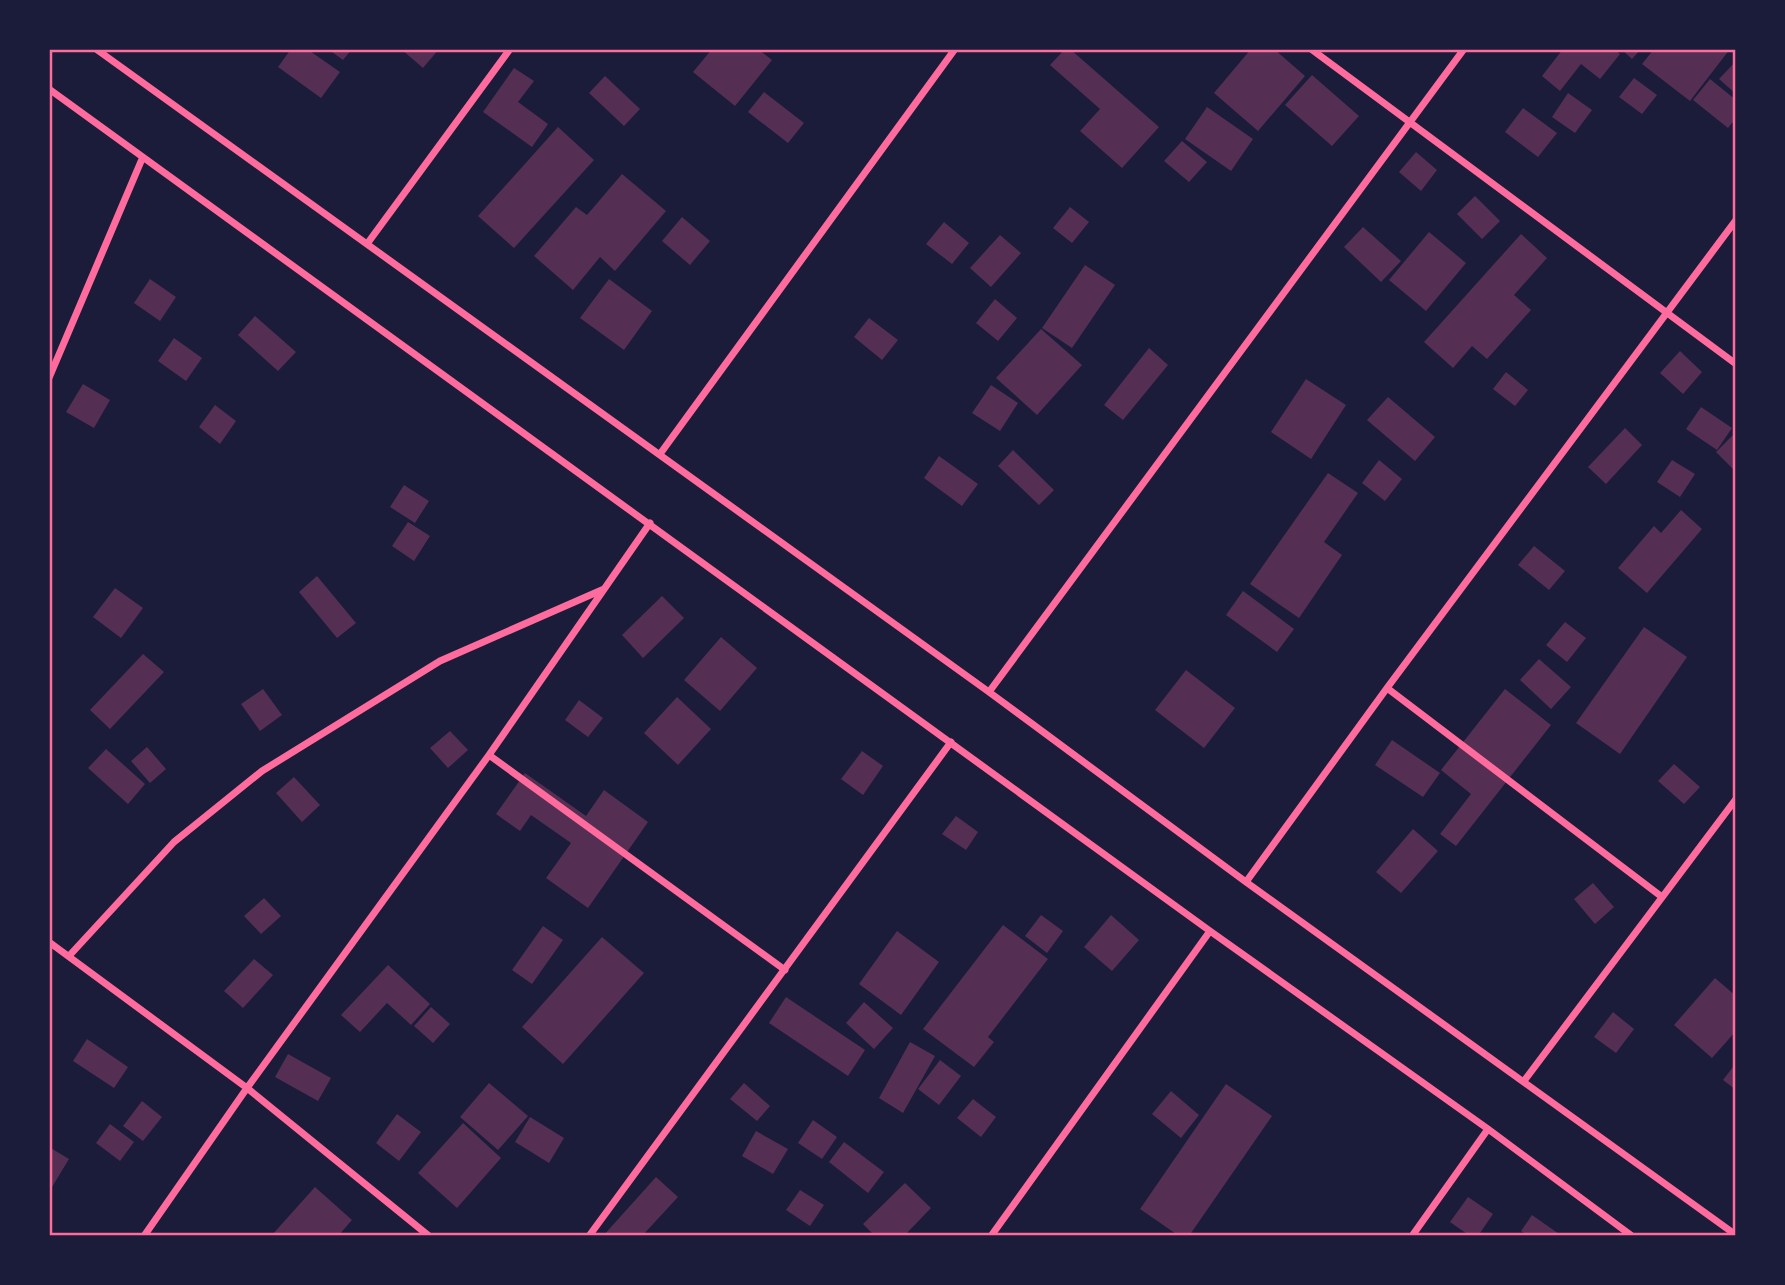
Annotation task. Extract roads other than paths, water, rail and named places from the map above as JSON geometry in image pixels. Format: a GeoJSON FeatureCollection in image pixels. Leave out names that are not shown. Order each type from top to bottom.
{"type":"FeatureCollection","features":[{"type":"Feature","properties":{"kind":"street"},"geometry":{"type":"LineString","coordinates":[[96,49],[660,454],[1246,882],[1736,1235]]}},
{"type":"Feature","properties":{"kind":"street"},"geometry":{"type":"LineString","coordinates":[[367,244],[510,49]]}},
{"type":"Feature","properties":{"kind":"street"},"geometry":{"type":"LineString","coordinates":[[660,454],[955,49]]}},
{"type":"Feature","properties":{"kind":"street"},"geometry":{"type":"LineString","coordinates":[[1311,49],[1736,364]]}},
{"type":"Feature","properties":{"kind":"street"},"geometry":{"type":"LineString","coordinates":[[989,692],[1464,49]]}},
{"type":"Feature","properties":{"kind":"street"},"geometry":{"type":"LineString","coordinates":[[49,89],[1210,931],[1488,1129],[1632,1236]]}},
{"type":"Feature","properties":{"kind":"street"},"geometry":{"type":"LineString","coordinates":[[49,378],[142,159]]}},
{"type":"Feature","properties":{"kind":"street"},"geometry":{"type":"LineString","coordinates":[[1246,882],[1736,220]]}},
{"type":"Feature","properties":{"kind":"street"},"geometry":{"type":"LineString","coordinates":[[144,1236],[247,1088],[489,755],[650,523]]}},
{"type":"Feature","properties":{"kind":"street"},"geometry":{"type":"LineString","coordinates":[[69,956],[174,842],[262,771],[440,661],[604,589]]}},
{"type":"Feature","properties":{"kind":"street"},"geometry":{"type":"LineString","coordinates":[[1387,688],[1662,897]]}},
{"type":"Feature","properties":{"kind":"street"},"geometry":{"type":"LineString","coordinates":[[589,1236],[951,742]]}},
{"type":"Feature","properties":{"kind":"street"},"geometry":{"type":"LineString","coordinates":[[489,755],[785,970]]}},
{"type":"Feature","properties":{"kind":"street"},"geometry":{"type":"LineString","coordinates":[[1524,1081],[1736,799]]}},
{"type":"Feature","properties":{"kind":"street"},"geometry":{"type":"LineString","coordinates":[[990,1236],[1210,931]]}},
{"type":"Feature","properties":{"kind":"street"},"geometry":{"type":"LineString","coordinates":[[49,942],[247,1088],[429,1236]]}},
{"type":"Feature","properties":{"kind":"street"},"geometry":{"type":"LineString","coordinates":[[1412,1236],[1488,1129]]}}]}
